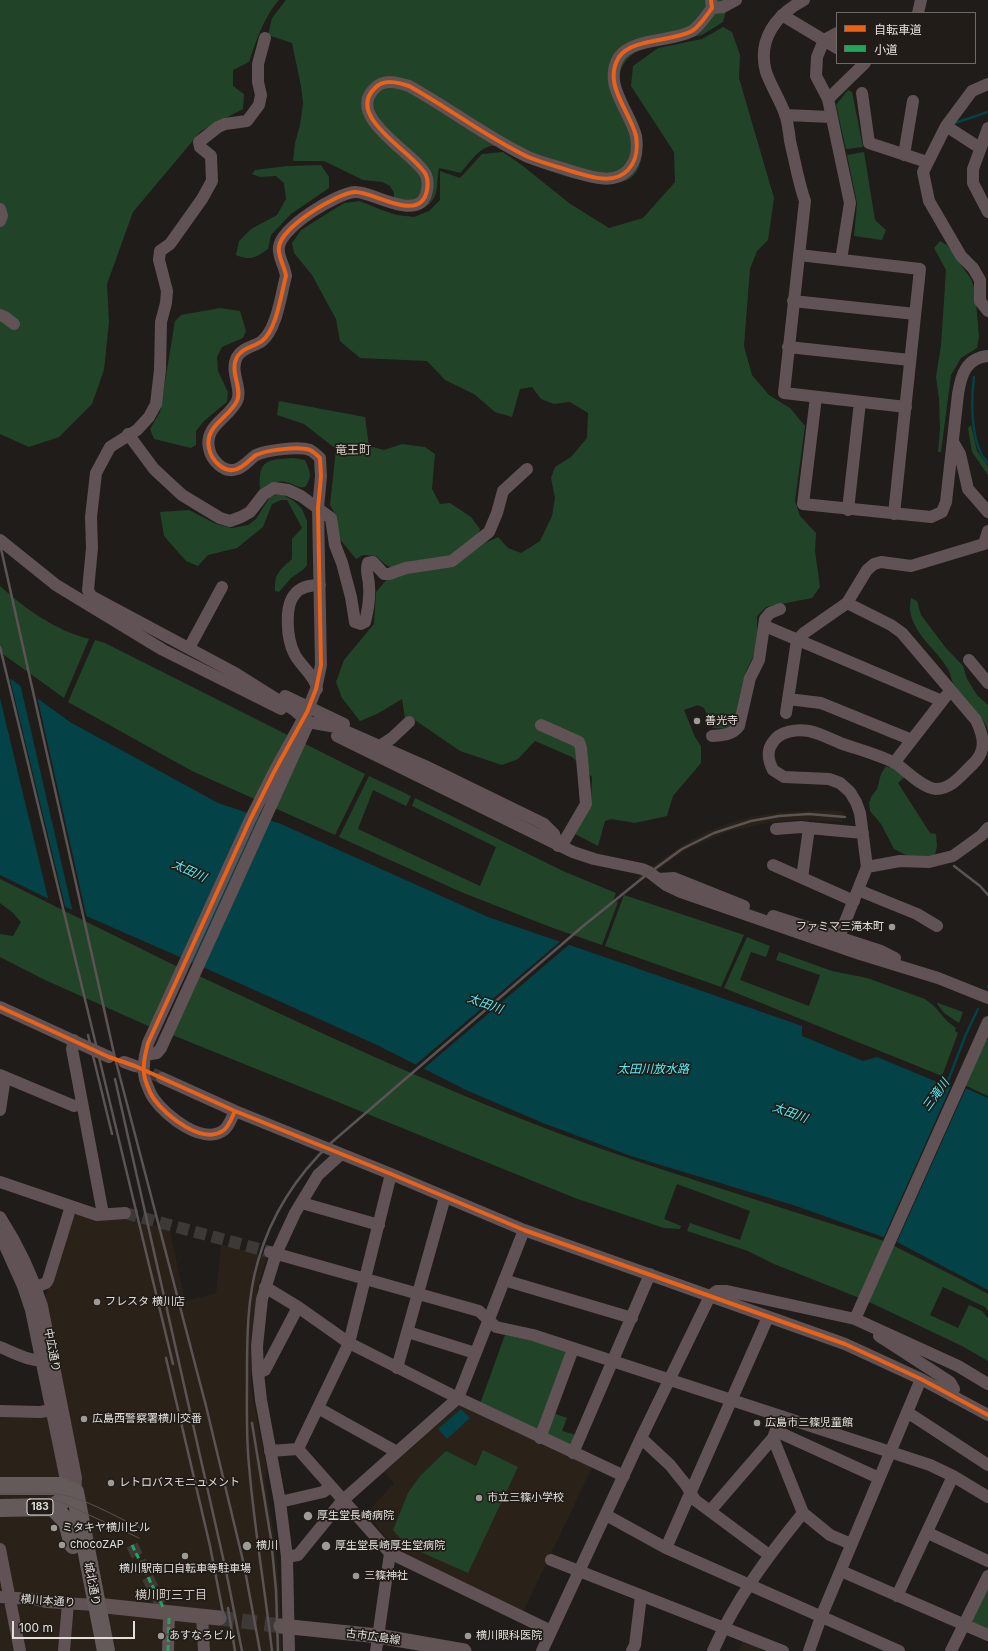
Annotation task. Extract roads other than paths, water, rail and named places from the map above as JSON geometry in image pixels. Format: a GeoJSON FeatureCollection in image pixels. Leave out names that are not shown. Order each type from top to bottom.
{"type":"FeatureCollection","features":[{"type":"Feature","properties":{"kind":"highway","name":"183"},"geometry":{"type":"LineString","coordinates":[[0,1486],[59,1486],[75,1492]]}},
{"type":"Feature","properties":{"kind":"highway","name":"183"},"geometry":{"type":"LineString","coordinates":[[0,1508],[53,1507],[75,1492]]}},
{"type":"Feature","properties":{"kind":"highway","name":"城北通り"},"geometry":{"type":"LineString","coordinates":[[75,1492],[106,1651]]}},
{"type":"Feature","properties":{"kind":"highway"},"geometry":{"type":"LineString","coordinates":[[53,1507],[63,1516],[68,1524],[79,1573],[95,1597]]}},
{"type":"Feature","properties":{"kind":"main road"},"geometry":{"type":"LineString","coordinates":[[95,1597],[219,1618]]}},
{"type":"Feature","properties":{"kind":"main road","name":"古市広島線"},"geometry":{"type":"LineString","coordinates":[[284,1626],[377,1644],[464,1651]]}},
{"type":"Feature","properties":{"kind":"street"},"geometry":{"type":"LineString","coordinates":[[235,1111],[226,1129],[218,1134],[196,1133],[170,1117],[153,1099],[145,1078],[143,1062],[147,1049],[250,820],[307,712],[316,689],[321,665],[318,508],[321,464],[320,458],[315,453],[304,449],[295,448],[262,453],[238,469],[232,471],[219,466],[212,458],[208,443],[210,434],[217,423],[238,399],[235,366],[238,355],[242,350],[263,340],[272,329],[286,276],[279,247],[287,234],[301,220],[326,202],[347,193],[367,193],[389,203],[406,206],[416,204],[423,199],[427,192],[428,182],[426,175],[418,164],[375,124],[369,113],[367,102],[370,93],[377,86],[385,82],[397,82],[409,86],[505,145],[530,157],[592,177],[606,179],[615,178],[624,174],[631,166],[638,149],[635,135],[613,78],[614,66],[620,56],[630,49],[643,44],[668,39],[693,30],[705,18],[711,4],[723,7],[736,0]]}},
{"type":"Feature","properties":{"kind":"street"},"geometry":{"type":"LineString","coordinates":[[804,0],[782,14],[773,25],[764,54],[766,72],[785,115],[799,182],[805,201],[784,393],[906,407]]}},
{"type":"Feature","properties":{"kind":"street"},"geometry":{"type":"LineString","coordinates":[[918,12],[921,0]]}},
{"type":"Feature","properties":{"kind":"street"},"geometry":{"type":"LineString","coordinates":[[782,14],[836,47]]}},
{"type":"Feature","properties":{"kind":"street"},"geometry":{"type":"LineString","coordinates":[[836,34],[824,40],[816,57],[816,76],[828,99],[850,203],[841,260]]}},
{"type":"Feature","properties":{"kind":"street"},"geometry":{"type":"LineString","coordinates":[[265,38],[258,64],[258,82],[261,95],[259,105],[247,121],[225,124],[218,127],[199,142],[200,147],[211,156],[212,181],[202,199],[170,244],[160,251],[159,260],[167,291],[166,303],[161,322],[160,370],[156,404],[149,417],[137,430],[128,434],[110,447],[96,473],[91,517],[92,548],[88,590],[91,596],[235,673],[544,824],[554,834],[558,846]]}},
{"type":"Feature","properties":{"kind":"street"},"geometry":{"type":"LineString","coordinates":[[828,99],[863,64]]}},
{"type":"Feature","properties":{"kind":"street"},"geometry":{"type":"LineString","coordinates":[[988,84],[972,91],[946,126],[923,172],[928,202],[961,256],[973,268],[980,280],[980,301],[988,311]]}},
{"type":"Feature","properties":{"kind":"street"},"geometry":{"type":"LineString","coordinates":[[862,93],[869,143],[927,162]]}},
{"type":"Feature","properties":{"kind":"street"},"geometry":{"type":"LineString","coordinates":[[904,155],[913,101]]}},
{"type":"Feature","properties":{"kind":"street"},"geometry":{"type":"LineString","coordinates":[[785,115],[831,117]]}},
{"type":"Feature","properties":{"kind":"street"},"geometry":{"type":"LineString","coordinates":[[946,126],[980,148]]}},
{"type":"Feature","properties":{"kind":"street"},"geometry":{"type":"LineString","coordinates":[[988,128],[973,169],[973,183],[988,212]]}},
{"type":"Feature","properties":{"kind":"street"},"geometry":{"type":"LineString","coordinates":[[0,208],[2,216],[0,221]]}},
{"type":"Feature","properties":{"kind":"street"},"geometry":{"type":"LineString","coordinates":[[799,255],[920,269],[894,514]]}},
{"type":"Feature","properties":{"kind":"street"},"geometry":{"type":"LineString","coordinates":[[793,301],[915,314]]}},
{"type":"Feature","properties":{"kind":"street"},"geometry":{"type":"LineString","coordinates":[[0,315],[14,324]]}},
{"type":"Feature","properties":{"kind":"street"},"geometry":{"type":"LineString","coordinates":[[788,347],[910,360]]}},
{"type":"Feature","properties":{"kind":"street"},"geometry":{"type":"LineString","coordinates":[[816,397],[803,504],[848,510],[931,517],[942,512],[946,502],[958,394],[962,377],[970,363],[976,358],[988,356]]}},
{"type":"Feature","properties":{"kind":"street"},"geometry":{"type":"LineString","coordinates":[[848,510],[860,402]]}},
{"type":"Feature","properties":{"kind":"street"},"geometry":{"type":"LineString","coordinates":[[128,434],[154,469],[182,494],[220,518],[230,521],[241,517],[250,512],[264,494],[274,488],[288,490],[301,496],[331,518],[335,545],[342,563],[351,597],[355,622],[361,624],[365,622],[369,609],[369,586],[366,569],[368,563],[373,562],[384,574],[389,574],[406,568],[452,561],[489,532],[497,513],[503,491],[528,469]]}},
{"type":"Feature","properties":{"kind":"street"},"geometry":{"type":"LineString","coordinates":[[953,442],[960,454],[968,489],[988,512]]}},
{"type":"Feature","properties":{"kind":"street"},"geometry":{"type":"LineString","coordinates":[[786,713],[797,640],[804,633],[847,603],[867,570],[874,564],[881,562],[911,566],[984,544],[988,531]]}},
{"type":"Feature","properties":{"kind":"street"},"geometry":{"type":"LineString","coordinates":[[0,540],[56,585],[163,650],[310,717],[558,846],[594,859],[642,869],[658,879],[674,878],[756,910],[860,954],[938,978],[988,998]]}},
{"type":"Feature","properties":{"kind":"street"},"geometry":{"type":"LineString","coordinates":[[147,1049],[157,1054],[161,1048],[310,717],[317,694],[317,686],[294,654],[288,630],[291,600],[295,593],[301,588],[311,585],[320,585]]}},
{"type":"Feature","properties":{"kind":"street"},"geometry":{"type":"LineString","coordinates":[[189,648],[222,587]]}},
{"type":"Feature","properties":{"kind":"street"},"geometry":{"type":"LineString","coordinates":[[840,937],[867,867],[860,813],[850,792],[840,783],[830,779],[784,777],[776,773],[770,765],[768,756],[769,746],[775,738],[786,732],[809,731],[894,763],[927,786],[934,789],[950,786],[978,759],[982,752],[982,732],[976,720],[902,633],[891,625],[847,603]]}},
{"type":"Feature","properties":{"kind":"street"},"geometry":{"type":"LineString","coordinates":[[712,736],[730,734],[739,726],[750,678],[759,660],[765,619],[770,613],[780,609]]}},
{"type":"Feature","properties":{"kind":"street"},"geometry":{"type":"LineString","coordinates":[[765,626],[942,701]]}},
{"type":"Feature","properties":{"kind":"street"},"geometry":{"type":"LineString","coordinates":[[969,660],[988,683]]}},
{"type":"Feature","properties":{"kind":"street"},"geometry":{"type":"LineString","coordinates":[[235,673],[294,710],[425,766]]}},
{"type":"Feature","properties":{"kind":"street"},"geometry":{"type":"LineString","coordinates":[[894,763],[950,690]]}},
{"type":"Feature","properties":{"kind":"street"},"geometry":{"type":"LineString","coordinates":[[788,699],[821,702],[912,740]]}},
{"type":"Feature","properties":{"kind":"street"},"geometry":{"type":"LineString","coordinates":[[383,744],[392,738],[408,722]]}},
{"type":"Feature","properties":{"kind":"street"},"geometry":{"type":"LineString","coordinates":[[540,725],[579,742],[582,748],[586,804],[565,840],[558,846]]}},
{"type":"Feature","properties":{"kind":"street"},"geometry":{"type":"LineString","coordinates":[[776,829],[801,827],[863,833]]}},
{"type":"Feature","properties":{"kind":"street"},"geometry":{"type":"LineString","coordinates":[[802,878],[809,828]]}},
{"type":"Feature","properties":{"kind":"street"},"geometry":{"type":"LineString","coordinates":[[867,867],[900,861],[929,862],[953,856],[988,828]]}},
{"type":"Feature","properties":{"kind":"street"},"geometry":{"type":"LineString","coordinates":[[773,865],[802,878],[918,914],[937,926]]}},
{"type":"Feature","properties":{"kind":"street"},"geometry":{"type":"LineString","coordinates":[[789,925],[840,937],[881,951],[897,959],[899,965]]}},
{"type":"Feature","properties":{"kind":"street"},"geometry":{"type":"LineString","coordinates":[[0,1007],[109,1057]]}},
{"type":"Feature","properties":{"kind":"street"},"geometry":{"type":"LineString","coordinates":[[856,1316],[988,1022]]}},
{"type":"Feature","properties":{"kind":"street"},"geometry":{"type":"LineString","coordinates":[[74,1040],[72,1049],[103,1214]]}},
{"type":"Feature","properties":{"kind":"street"},"geometry":{"type":"LineString","coordinates":[[0,1110],[2,1076],[74,1106],[82,1104]]}},
{"type":"Feature","properties":{"kind":"street"},"geometry":{"type":"LineString","coordinates":[[162,1078],[235,1111],[392,1174],[524,1230],[650,1274],[768,1318],[845,1344],[921,1380],[988,1415]]}},
{"type":"Feature","properties":{"kind":"street"},"geometry":{"type":"LineString","coordinates":[[289,1651],[284,1626],[287,1557],[280,1502],[261,1400],[258,1373],[258,1346],[262,1299],[273,1253],[318,1175],[341,1154]]}},
{"type":"Feature","properties":{"kind":"street"},"geometry":{"type":"LineString","coordinates":[[298,1449],[349,1343],[392,1174]]}},
{"type":"Feature","properties":{"kind":"street"},"geometry":{"type":"LineString","coordinates":[[0,1182],[97,1215],[125,1213]]}},
{"type":"Feature","properties":{"kind":"street"},"geometry":{"type":"LineString","coordinates":[[397,1368],[445,1197]]}},
{"type":"Feature","properties":{"kind":"street"},"geometry":{"type":"LineString","coordinates":[[302,1203],[379,1225]]}},
{"type":"Feature","properties":{"kind":"street"},"geometry":{"type":"LineString","coordinates":[[36,1287],[46,1283],[48,1280],[71,1206]]}},
{"type":"Feature","properties":{"kind":"street","name":"中広通り"},"geometry":{"type":"LineString","coordinates":[[0,1216],[19,1249],[36,1287],[42,1306],[48,1360],[76,1478],[75,1492]]}},
{"type":"Feature","properties":{"kind":"street"},"geometry":{"type":"LineString","coordinates":[[287,1557],[298,1555],[342,1500],[458,1398],[524,1230]]}},
{"type":"Feature","properties":{"kind":"street"},"geometry":{"type":"LineString","coordinates":[[0,1235],[26,1293],[48,1360],[52,1410],[66,1480],[75,1492]]}},
{"type":"Feature","properties":{"kind":"street"},"geometry":{"type":"LineString","coordinates":[[273,1253],[479,1311],[496,1327],[533,1335],[930,1465],[953,1476],[988,1497]]}},
{"type":"Feature","properties":{"kind":"street"},"geometry":{"type":"LineString","coordinates":[[573,1453],[650,1274]]}},
{"type":"Feature","properties":{"kind":"street"},"geometry":{"type":"LineString","coordinates":[[504,1280],[632,1318]]}},
{"type":"Feature","properties":{"kind":"street"},"geometry":{"type":"LineString","coordinates":[[265,1287],[298,1307],[349,1343],[540,1438],[624,1476]]}},
{"type":"Feature","properties":{"kind":"street"},"geometry":{"type":"LineString","coordinates":[[542,1651],[641,1438],[710,1296],[717,1291],[727,1291],[856,1316],[958,1366],[988,1384]]}},
{"type":"Feature","properties":{"kind":"street"},"geometry":{"type":"LineString","coordinates":[[258,1373],[265,1370],[298,1307]]}},
{"type":"Feature","properties":{"kind":"street"},"geometry":{"type":"LineString","coordinates":[[856,1316],[950,1382],[954,1389],[952,1396]]}},
{"type":"Feature","properties":{"kind":"street"},"geometry":{"type":"LineString","coordinates":[[666,1548],[768,1318]]}},
{"type":"Feature","properties":{"kind":"street"},"geometry":{"type":"LineString","coordinates":[[408,1332],[475,1353]]}},
{"type":"Feature","properties":{"kind":"street"},"geometry":{"type":"LineString","coordinates":[[0,1347],[24,1357],[48,1360]]}},
{"type":"Feature","properties":{"kind":"street"},"geometry":{"type":"LineString","coordinates":[[540,1438],[573,1349]]}},
{"type":"Feature","properties":{"kind":"street"},"geometry":{"type":"LineString","coordinates":[[809,1651],[821,1617],[851,1544],[921,1380]]}},
{"type":"Feature","properties":{"kind":"street"},"geometry":{"type":"LineString","coordinates":[[318,1408],[397,1452]]}},
{"type":"Feature","properties":{"kind":"street"},"geometry":{"type":"LineString","coordinates":[[0,1411],[40,1412],[52,1410]]}},
{"type":"Feature","properties":{"kind":"street"},"geometry":{"type":"LineString","coordinates":[[907,1412],[988,1465]]}},
{"type":"Feature","properties":{"kind":"street"},"geometry":{"type":"LineString","coordinates":[[710,1511],[774,1434],[781,1416]]}},
{"type":"Feature","properties":{"kind":"street"},"geometry":{"type":"LineString","coordinates":[[774,1434],[879,1478]]}},
{"type":"Feature","properties":{"kind":"street"},"geometry":{"type":"LineString","coordinates":[[774,1434],[803,1513],[830,1535],[851,1544]]}},
{"type":"Feature","properties":{"kind":"street"},"geometry":{"type":"LineString","coordinates":[[641,1438],[670,1465],[686,1485],[695,1500],[769,1556]]}},
{"type":"Feature","properties":{"kind":"street"},"geometry":{"type":"LineString","coordinates":[[270,1451],[298,1449]]}},
{"type":"Feature","properties":{"kind":"street"},"geometry":{"type":"LineString","coordinates":[[298,1449],[390,1554],[551,1631]]}},
{"type":"Feature","properties":{"kind":"street"},"geometry":{"type":"LineString","coordinates":[[897,1596],[928,1533],[953,1476]]}},
{"type":"Feature","properties":{"kind":"street"},"geometry":{"type":"LineString","coordinates":[[280,1502],[323,1492],[330,1487]]}},
{"type":"Feature","properties":{"kind":"street"},"geometry":{"type":"LineString","coordinates":[[713,1651],[723,1628],[748,1585],[803,1513]]}},
{"type":"Feature","properties":{"kind":"street"},"geometry":{"type":"LineString","coordinates":[[606,1515],[666,1548],[899,1651]]}},
{"type":"Feature","properties":{"kind":"street"},"geometry":{"type":"LineString","coordinates":[[928,1533],[988,1561]]}},
{"type":"Feature","properties":{"kind":"street"},"geometry":{"type":"LineString","coordinates":[[0,1549],[5,1598],[20,1651]]}},
{"type":"Feature","properties":{"kind":"street"},"geometry":{"type":"LineString","coordinates":[[377,1644],[390,1554]]}},
{"type":"Feature","properties":{"kind":"street"},"geometry":{"type":"LineString","coordinates":[[550,1560],[783,1651]]}},
{"type":"Feature","properties":{"kind":"street"},"geometry":{"type":"LineString","coordinates":[[841,1571],[988,1635]]}},
{"type":"Feature","properties":{"kind":"street"},"geometry":{"type":"LineString","coordinates":[[951,1651],[988,1576]]}},
{"type":"Feature","properties":{"kind":"street"},"geometry":{"type":"LineString","coordinates":[[632,1651],[635,1645],[641,1596]]}},
{"type":"Feature","properties":{"kind":"street","name":"横川本通り"},"geometry":{"type":"LineString","coordinates":[[5,1598],[68,1603],[95,1597]]}},
{"type":"Feature","properties":{"kind":"street"},"geometry":{"type":"LineString","coordinates":[[64,1651],[68,1603]]}},
{"type":"Feature","properties":{"kind":"street"},"geometry":{"type":"LineString","coordinates":[[164,1610],[168,1651]]}},
{"type":"Feature","properties":{"kind":"street"},"geometry":{"type":"LineString","coordinates":[[202,1616],[204,1651]]}},
{"type":"Feature","properties":{"kind":"water","name":"太田川放水路"},"geometry":{"type":"Polygon","coordinates":[[[0,671],[70,722],[218,803],[281,824],[488,917],[802,1026],[802,1036],[863,1061],[877,1057],[947,1086],[963,1087],[988,1098],[988,1290],[897,1242],[796,1206],[631,1156],[543,1123],[466,1090],[377,1045],[61,905],[0,875],[0,671]]]}},
{"type":"Feature","properties":{"kind":"water"},"geometry":{"type":"Polygon","coordinates":[[[461,1409],[470,1418],[447,1439],[438,1429],[461,1409]]]}},
{"type":"Feature","properties":{"kind":"waterway"},"geometry":{"type":"LineString","coordinates":[[955,123],[988,112]]}},
{"type":"Feature","properties":{"kind":"waterway"},"geometry":{"type":"LineString","coordinates":[[974,377],[972,398],[973,422],[978,446],[988,463]]}},
{"type":"Feature","properties":{"kind":"waterway","name":"三滝川"},"geometry":{"type":"LineString","coordinates":[[944,1087],[948,1081],[966,1034],[978,1009]]}},
{"type":"Feature","properties":{"kind":"tunnel"},"geometry":{"type":"LineString","coordinates":[[136,1066],[162,1078]]}},
{"type":"Feature","properties":{"kind":"tunnel"},"geometry":{"type":"LineString","coordinates":[[125,1213],[270,1252]]}},
{"type":"Feature","properties":{"kind":"tunnel"},"geometry":{"type":"LineString","coordinates":[[132,1545],[161,1605]]}},
{"type":"Feature","properties":{"kind":"tunnel"},"geometry":{"type":"LineString","coordinates":[[219,1618],[281,1626]]}},
{"type":"Feature","properties":{"kind":"tram line"},"geometry":{"type":"LineString","coordinates":[[0,1494],[45,1493],[72,1497],[143,1529]]}},
{"type":"Feature","properties":{"kind":"tram line"},"geometry":{"type":"LineString","coordinates":[[49,1498],[61,1502],[139,1538]]}},
{"type":"Feature","properties":{"kind":"railway"},"geometry":{"type":"LineString","coordinates":[[0,544],[115,1058],[206,1406],[244,1565],[260,1651]]}},
{"type":"Feature","properties":{"kind":"railway"},"geometry":{"type":"LineString","coordinates":[[0,647],[173,1364]]}},
{"type":"Feature","properties":{"kind":"railway"},"geometry":{"type":"LineString","coordinates":[[272,1651],[248,1454],[247,1363],[250,1304],[254,1275],[270,1228],[287,1196],[308,1168],[332,1142],[582,927],[645,876],[682,849],[714,833],[751,821],[779,816],[809,814],[845,817]]}},
{"type":"Feature","properties":{"kind":"railway"},"geometry":{"type":"LineString","coordinates":[[954,866],[980,886],[988,895]]}},
{"type":"Feature","properties":{"kind":"railway"},"geometry":{"type":"LineString","coordinates":[[88,1035],[112,1134]]}},
{"type":"Feature","properties":{"kind":"railway"},"geometry":{"type":"LineString","coordinates":[[115,1079],[226,1571],[242,1651]]}},
{"type":"Feature","properties":{"kind":"railway"},"geometry":{"type":"LineString","coordinates":[[166,1358],[210,1546],[224,1618]]}},
{"type":"Feature","properties":{"kind":"railway"},"geometry":{"type":"LineString","coordinates":[[252,1423],[271,1539],[276,1590],[278,1651]]}},
{"type":"Feature","properties":{"kind":"railway"},"geometry":{"type":"LineString","coordinates":[[228,1608],[235,1651]]}},
{"type":"Feature","properties":{"kind":"place","name":"善光寺"},"geometry":{"type":"Point","coordinates":[697,721]}},
{"type":"Feature","properties":{"kind":"place","name":"ファミマ三滝本町"},"geometry":{"type":"Point","coordinates":[892,927]}},
{"type":"Feature","properties":{"kind":"place","name":"フレスタ 横川店"},"geometry":{"type":"Point","coordinates":[97,1302]}},
{"type":"Feature","properties":{"kind":"place","name":"広島西警察署横川交番"},"geometry":{"type":"Point","coordinates":[84,1419]}},
{"type":"Feature","properties":{"kind":"place","name":"広島市三篠児童館"},"geometry":{"type":"Point","coordinates":[757,1423]}},
{"type":"Feature","properties":{"kind":"place","name":"レトロバスモニュメント"},"geometry":{"type":"Point","coordinates":[111,1483]}},
{"type":"Feature","properties":{"kind":"place","name":"市立三篠小学校"},"geometry":{"type":"Point","coordinates":[479,1498]}},
{"type":"Feature","properties":{"kind":"place","name":"厚生堂長崎病院"},"geometry":{"type":"Point","coordinates":[308,1516]}},
{"type":"Feature","properties":{"kind":"place","name":"ミタキヤ横川ビル"},"geometry":{"type":"Point","coordinates":[54,1528]}},
{"type":"Feature","properties":{"kind":"place","name":"chocoZAP"},"geometry":{"type":"Point","coordinates":[62,1545]}},
{"type":"Feature","properties":{"kind":"place","name":"横川"},"geometry":{"type":"Point","coordinates":[247,1546]}},
{"type":"Feature","properties":{"kind":"place","name":"厚生堂長崎厚生堂病院"},"geometry":{"type":"Point","coordinates":[326,1546]}},
{"type":"Feature","properties":{"kind":"place","name":"横川駅南口自転車等駐車場"},"geometry":{"type":"Point","coordinates":[185,1556]}},
{"type":"Feature","properties":{"kind":"place","name":"三篠神社"},"geometry":{"type":"Point","coordinates":[356,1576]}},
{"type":"Feature","properties":{"kind":"place","name":"あすなろビル"},"geometry":{"type":"Point","coordinates":[161,1636]}},
{"type":"Feature","properties":{"kind":"place","name":"横川眼科医院"},"geometry":{"type":"Point","coordinates":[468,1636]}},
{"type":"Feature","properties":{"kind":"district","name":"竜王町"},"geometry":{"type":"Point","coordinates":[353,450]}},
{"type":"Feature","properties":{"kind":"district","name":"横川町三丁目"},"geometry":{"type":"Point","coordinates":[171,1595]}},
{"type":"Feature","properties":{"kind":"water label","name":"太田川"},"geometry":{"type":"Point","coordinates":[189,871]}},
{"type":"Feature","properties":{"kind":"water label","name":"太田川"},"geometry":{"type":"Point","coordinates":[485,1004]}},
{"type":"Feature","properties":{"kind":"water label","name":"太田川"},"geometry":{"type":"Point","coordinates":[790,1113]}}]}
